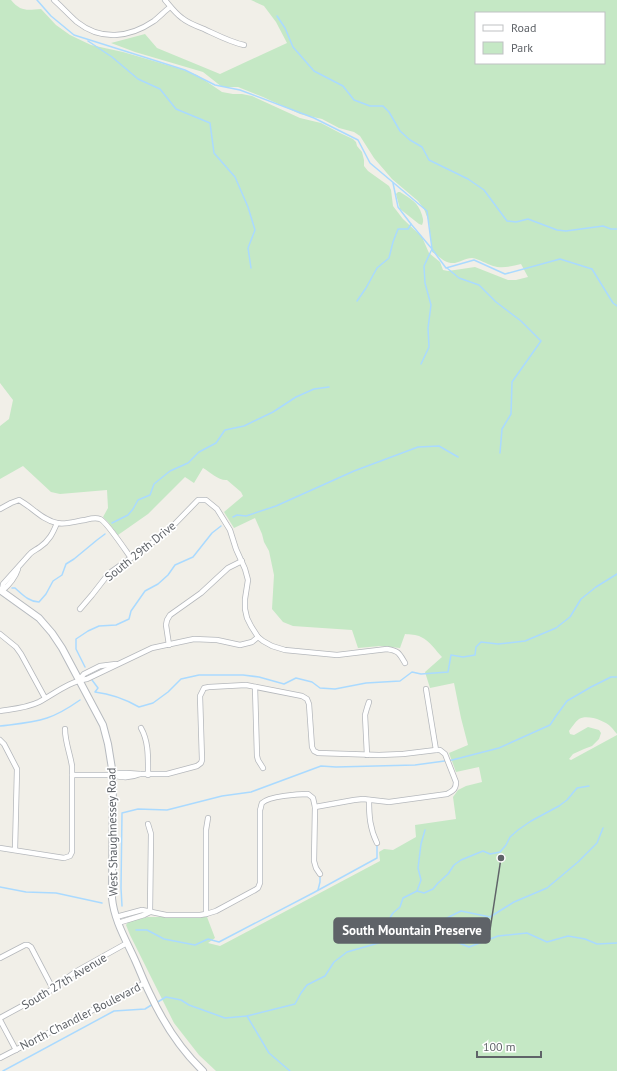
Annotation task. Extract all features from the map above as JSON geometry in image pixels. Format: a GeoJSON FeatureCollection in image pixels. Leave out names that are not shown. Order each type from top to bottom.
{"type":"FeatureCollection","features":[{"type":"Feature","properties":{"kind":"street"},"geometry":{"type":"LineString","coordinates":[[54,0],[76,21],[91,31],[111,35],[121,35],[137,31],[170,7]]}},
{"type":"Feature","properties":{"kind":"street"},"geometry":{"type":"LineString","coordinates":[[164,0],[181,18],[235,43],[244,45]]}},
{"type":"Feature","properties":{"kind":"street"},"geometry":{"type":"LineString","coordinates":[[0,509],[19,500],[39,515],[57,523],[68,523],[95,518],[101,519],[131,558]]}},
{"type":"Feature","properties":{"kind":"street","name":"South 29th Drive"},"geometry":{"type":"LineString","coordinates":[[80,609],[106,577],[167,532],[198,500],[206,500],[217,509],[228,525],[242,562]]}},
{"type":"Feature","properties":{"kind":"street"},"geometry":{"type":"LineString","coordinates":[[1,590],[14,578],[19,567],[32,552],[50,539],[57,523]]}},
{"type":"Feature","properties":{"kind":"street"},"geometry":{"type":"LineString","coordinates":[[169,645],[166,626],[170,615],[201,593],[228,568],[242,562],[248,580],[245,599],[247,618],[258,637],[272,646],[285,650],[337,655],[387,649],[398,652],[405,663]]}},
{"type":"Feature","properties":{"kind":"street","name":"West Shaughnessey Road"},"geometry":{"type":"LineString","coordinates":[[1,590],[39,618],[47,626],[57,640],[103,725],[113,775],[112,898],[117,920],[149,993],[163,1019],[182,1049],[203,1071]]}},
{"type":"Feature","properties":{"kind":"street"},"geometry":{"type":"LineString","coordinates":[[0,634],[18,651],[45,698]]}},
{"type":"Feature","properties":{"kind":"street"},"geometry":{"type":"LineString","coordinates":[[0,711],[23,708],[38,702],[79,680],[87,679],[152,648],[194,639],[217,640],[240,645],[252,642],[258,637]]}},
{"type":"Feature","properties":{"kind":"street"},"geometry":{"type":"LineString","coordinates":[[79,680],[84,674],[96,668],[104,665],[119,664]]}},
{"type":"Feature","properties":{"kind":"street"},"geometry":{"type":"LineString","coordinates":[[96,668],[98,674]]}},
{"type":"Feature","properties":{"kind":"street"},"geometry":{"type":"LineString","coordinates":[[72,775],[113,775],[119,773],[127,775],[172,774],[197,766],[202,760],[200,696],[204,688],[239,686],[255,687],[302,696],[307,699],[310,704],[312,747],[314,751],[318,753],[367,755],[403,754],[436,750],[445,754],[456,782],[454,789],[447,794],[389,802],[354,800],[315,807]]}},
{"type":"Feature","properties":{"kind":"street"},"geometry":{"type":"LineString","coordinates":[[255,687],[257,756],[264,768]]}},
{"type":"Feature","properties":{"kind":"street"},"geometry":{"type":"LineString","coordinates":[[426,690],[436,750]]}},
{"type":"Feature","properties":{"kind":"street"},"geometry":{"type":"LineString","coordinates":[[367,755],[365,714],[369,702]]}},
{"type":"Feature","properties":{"kind":"street"},"geometry":{"type":"LineString","coordinates":[[141,728],[147,743],[148,774]]}},
{"type":"Feature","properties":{"kind":"street"},"geometry":{"type":"LineString","coordinates":[[0,848],[64,858],[70,856],[72,852],[72,775],[71,758],[65,737],[65,729]]}},
{"type":"Feature","properties":{"kind":"street"},"geometry":{"type":"LineString","coordinates":[[0,740],[4,744],[17,769],[15,850]]}},
{"type":"Feature","properties":{"kind":"street"},"geometry":{"type":"LineString","coordinates":[[117,920],[137,914],[142,910],[166,915],[206,914],[216,911],[258,888],[260,884],[260,810],[262,804],[277,797],[294,794],[308,794],[313,798],[315,807],[314,861],[320,874]]}},
{"type":"Feature","properties":{"kind":"street"},"geometry":{"type":"LineString","coordinates":[[369,800],[370,824],[377,844]]}},
{"type":"Feature","properties":{"kind":"street"},"geometry":{"type":"LineString","coordinates":[[206,914],[206,830],[208,818]]}},
{"type":"Feature","properties":{"kind":"street"},"geometry":{"type":"LineString","coordinates":[[148,824],[151,834],[150,912]]}},
{"type":"Feature","properties":{"kind":"street"},"geometry":{"type":"LineString","coordinates":[[137,914],[144,915],[150,912]]}},
{"type":"Feature","properties":{"kind":"street","name":"South 27th Avenue"},"geometry":{"type":"LineString","coordinates":[[0,1019],[53,989],[75,972],[127,943]]}},
{"type":"Feature","properties":{"kind":"street"},"geometry":{"type":"LineString","coordinates":[[0,958],[25,945],[28,945],[31,947],[53,989]]}},
{"type":"Feature","properties":{"kind":"street","name":"North Chandler Boulevard"},"geometry":{"type":"LineString","coordinates":[[0,1058],[145,983]]}},
{"type":"Feature","properties":{"kind":"street"},"geometry":{"type":"LineString","coordinates":[[0,1019],[16,1050]]}},
{"type":"Feature","properties":{"kind":"green space"},"geometry":{"type":"Polygon","coordinates":[[[0,0],[11,0],[18,7],[24,9],[41,9],[56,25],[70,35],[91,45],[123,52],[181,69],[197,75],[222,92],[252,96],[300,118],[321,123],[353,139],[362,152],[364,166],[368,171],[389,186],[393,206],[403,219],[422,237],[429,253],[440,262],[443,270],[448,271],[475,267],[508,280],[516,280],[528,277],[521,264],[507,267],[496,267],[472,258],[451,263],[443,260],[432,252],[429,222],[424,209],[418,201],[392,179],[374,158],[360,136],[354,132],[339,128],[322,119],[300,114],[238,87],[222,87],[203,72],[135,52],[111,43],[145,34],[157,48],[220,74],[287,43],[276,22],[264,6],[251,0],[617,0],[617,734],[609,725],[601,721],[587,717],[579,719],[569,731],[570,734],[574,735],[588,727],[599,730],[601,733],[599,739],[592,746],[573,754],[569,759],[571,760],[617,735],[617,1071],[216,1071],[199,1055],[174,1023],[130,935],[126,925],[129,921],[148,917],[207,917],[215,938],[208,943],[220,946],[380,861],[379,852],[384,849],[393,850],[416,837],[415,825],[456,819],[453,797],[458,790],[466,786],[482,782],[479,767],[456,772],[449,753],[468,745],[454,683],[430,688],[425,672],[442,657],[427,641],[417,635],[405,634],[400,648],[380,646],[358,648],[352,630],[293,626],[283,622],[272,609],[274,575],[269,551],[255,518],[234,528],[224,512],[243,496],[241,492],[227,480],[218,478],[203,468],[194,483],[185,477],[148,514],[118,535],[103,517],[108,508],[107,490],[60,494],[51,492],[23,466],[0,479],[0,426],[9,419],[13,400],[0,383],[0,0]]]}},
{"type":"Feature","properties":{"kind":"green space"},"geometry":{"type":"Polygon","coordinates":[[[398,192],[411,199],[416,204],[423,219],[422,225],[400,209],[396,194],[398,192]]]}},
{"type":"Feature","properties":{"kind":"waterway"},"geometry":{"type":"LineString","coordinates":[[37,0],[51,16],[74,35],[185,70],[215,85],[240,90],[314,118],[358,140],[370,163],[427,211],[432,249],[446,268],[474,260],[505,274],[560,259],[592,269],[613,303],[617,306]]}},
{"type":"Feature","properties":{"kind":"waterway"},"geometry":{"type":"LineString","coordinates":[[277,16],[285,28],[293,47],[314,71],[343,86],[354,100],[370,106],[383,106],[389,112],[400,131],[410,140],[422,147],[429,160],[468,179],[484,190],[507,221],[516,222],[528,219],[557,230],[566,231],[603,226],[611,229],[617,229]]}},
{"type":"Feature","properties":{"kind":"waterway"},"geometry":{"type":"LineString","coordinates":[[88,41],[112,57],[138,79],[160,89],[176,109],[210,123],[214,153],[235,177],[248,207],[255,230],[248,248],[251,268]]}},
{"type":"Feature","properties":{"kind":"waterway"},"geometry":{"type":"LineString","coordinates":[[357,301],[377,268],[389,258],[398,229],[408,229],[411,224],[398,207],[393,183]]}},
{"type":"Feature","properties":{"kind":"waterway"},"geometry":{"type":"LineString","coordinates":[[411,224],[432,249],[424,266],[425,283],[431,305],[428,328],[429,347],[421,364]]}},
{"type":"Feature","properties":{"kind":"waterway"},"geometry":{"type":"LineString","coordinates":[[447,268],[459,278],[479,285],[496,302],[521,321],[541,341],[512,382],[511,414],[502,429],[500,453]]}},
{"type":"Feature","properties":{"kind":"waterway"},"geometry":{"type":"LineString","coordinates":[[112,523],[128,515],[138,500],[150,495],[154,484],[170,471],[188,463],[199,452],[216,443],[225,430],[244,426],[273,412],[296,397],[314,389],[329,387]]}},
{"type":"Feature","properties":{"kind":"waterway"},"geometry":{"type":"LineString","coordinates":[[233,517],[237,515],[246,516],[276,506],[354,471],[418,447],[439,446],[458,457]]}},
{"type":"Feature","properties":{"kind":"waterway"},"geometry":{"type":"LineString","coordinates":[[85,667],[76,649],[76,639],[99,626],[116,625],[129,619],[131,611],[145,591],[158,584],[168,575],[175,565],[193,557],[212,533],[221,526]]}},
{"type":"Feature","properties":{"kind":"waterway"},"geometry":{"type":"LineString","coordinates":[[12,588],[15,588],[29,599],[39,602],[46,594],[53,581],[62,575],[66,564],[105,534]]}},
{"type":"Feature","properties":{"kind":"waterway"},"geometry":{"type":"LineString","coordinates":[[92,680],[98,688],[95,692],[118,697],[139,707],[153,703],[168,692],[181,679],[199,675],[243,675],[259,677],[284,684],[296,678],[312,682],[320,688],[335,689],[366,683],[400,681],[412,672],[421,674],[448,672],[451,655],[463,657],[475,655],[476,647],[481,642],[498,644],[525,641],[556,628],[570,617],[581,599],[596,587],[617,574]]}},
{"type":"Feature","properties":{"kind":"waterway"},"geometry":{"type":"LineString","coordinates":[[122,906],[122,813],[138,809],[167,810],[222,796],[251,792],[321,766],[415,765],[452,760],[499,748],[550,725],[567,701],[611,677],[617,677]]}},
{"type":"Feature","properties":{"kind":"waterway"},"geometry":{"type":"LineString","coordinates":[[0,726],[41,720],[64,710],[80,700]]}},
{"type":"Feature","properties":{"kind":"waterway"},"geometry":{"type":"LineString","coordinates":[[156,1003],[166,997],[181,1000],[189,1005],[225,1018],[247,1016],[295,1004],[307,985],[325,976],[334,962],[347,952],[382,942],[388,921],[393,913],[400,907],[403,898],[417,891],[424,893],[433,889],[448,874],[454,865],[461,860],[483,851],[490,854],[500,852],[510,837],[518,830],[559,806],[567,800],[577,788],[589,786]]}},
{"type":"Feature","properties":{"kind":"waterway"},"geometry":{"type":"LineString","coordinates":[[386,929],[431,926],[461,911],[490,917],[514,902],[547,888],[578,862],[597,843],[603,828]]}},
{"type":"Feature","properties":{"kind":"waterway"},"geometry":{"type":"LineString","coordinates":[[417,891],[421,880],[418,868],[421,844],[425,830]]}},
{"type":"Feature","properties":{"kind":"waterway"},"geometry":{"type":"LineString","coordinates":[[136,930],[147,930],[164,939],[195,945],[208,939],[219,942],[377,858],[377,843]]}},
{"type":"Feature","properties":{"kind":"waterway"},"geometry":{"type":"LineString","coordinates":[[318,890],[320,876]]}},
{"type":"Feature","properties":{"kind":"waterway"},"geometry":{"type":"LineString","coordinates":[[0,887],[26,892],[56,893],[102,903]]}},
{"type":"Feature","properties":{"kind":"waterway"},"geometry":{"type":"LineString","coordinates":[[382,942],[410,939],[447,938],[469,947],[498,936],[527,933],[547,942],[568,936],[585,939],[597,944],[617,943]]}},
{"type":"Feature","properties":{"kind":"waterway"},"geometry":{"type":"LineString","coordinates":[[3,1071],[114,1011],[145,1009],[153,1004]]}},
{"type":"Feature","properties":{"kind":"waterway"},"geometry":{"type":"LineString","coordinates":[[247,1016],[269,1053],[290,1071]]}},
{"type":"Feature","properties":{"kind":"place","name":"South Mountain Preserve"},"geometry":{"type":"Point","coordinates":[501,858]}}]}
